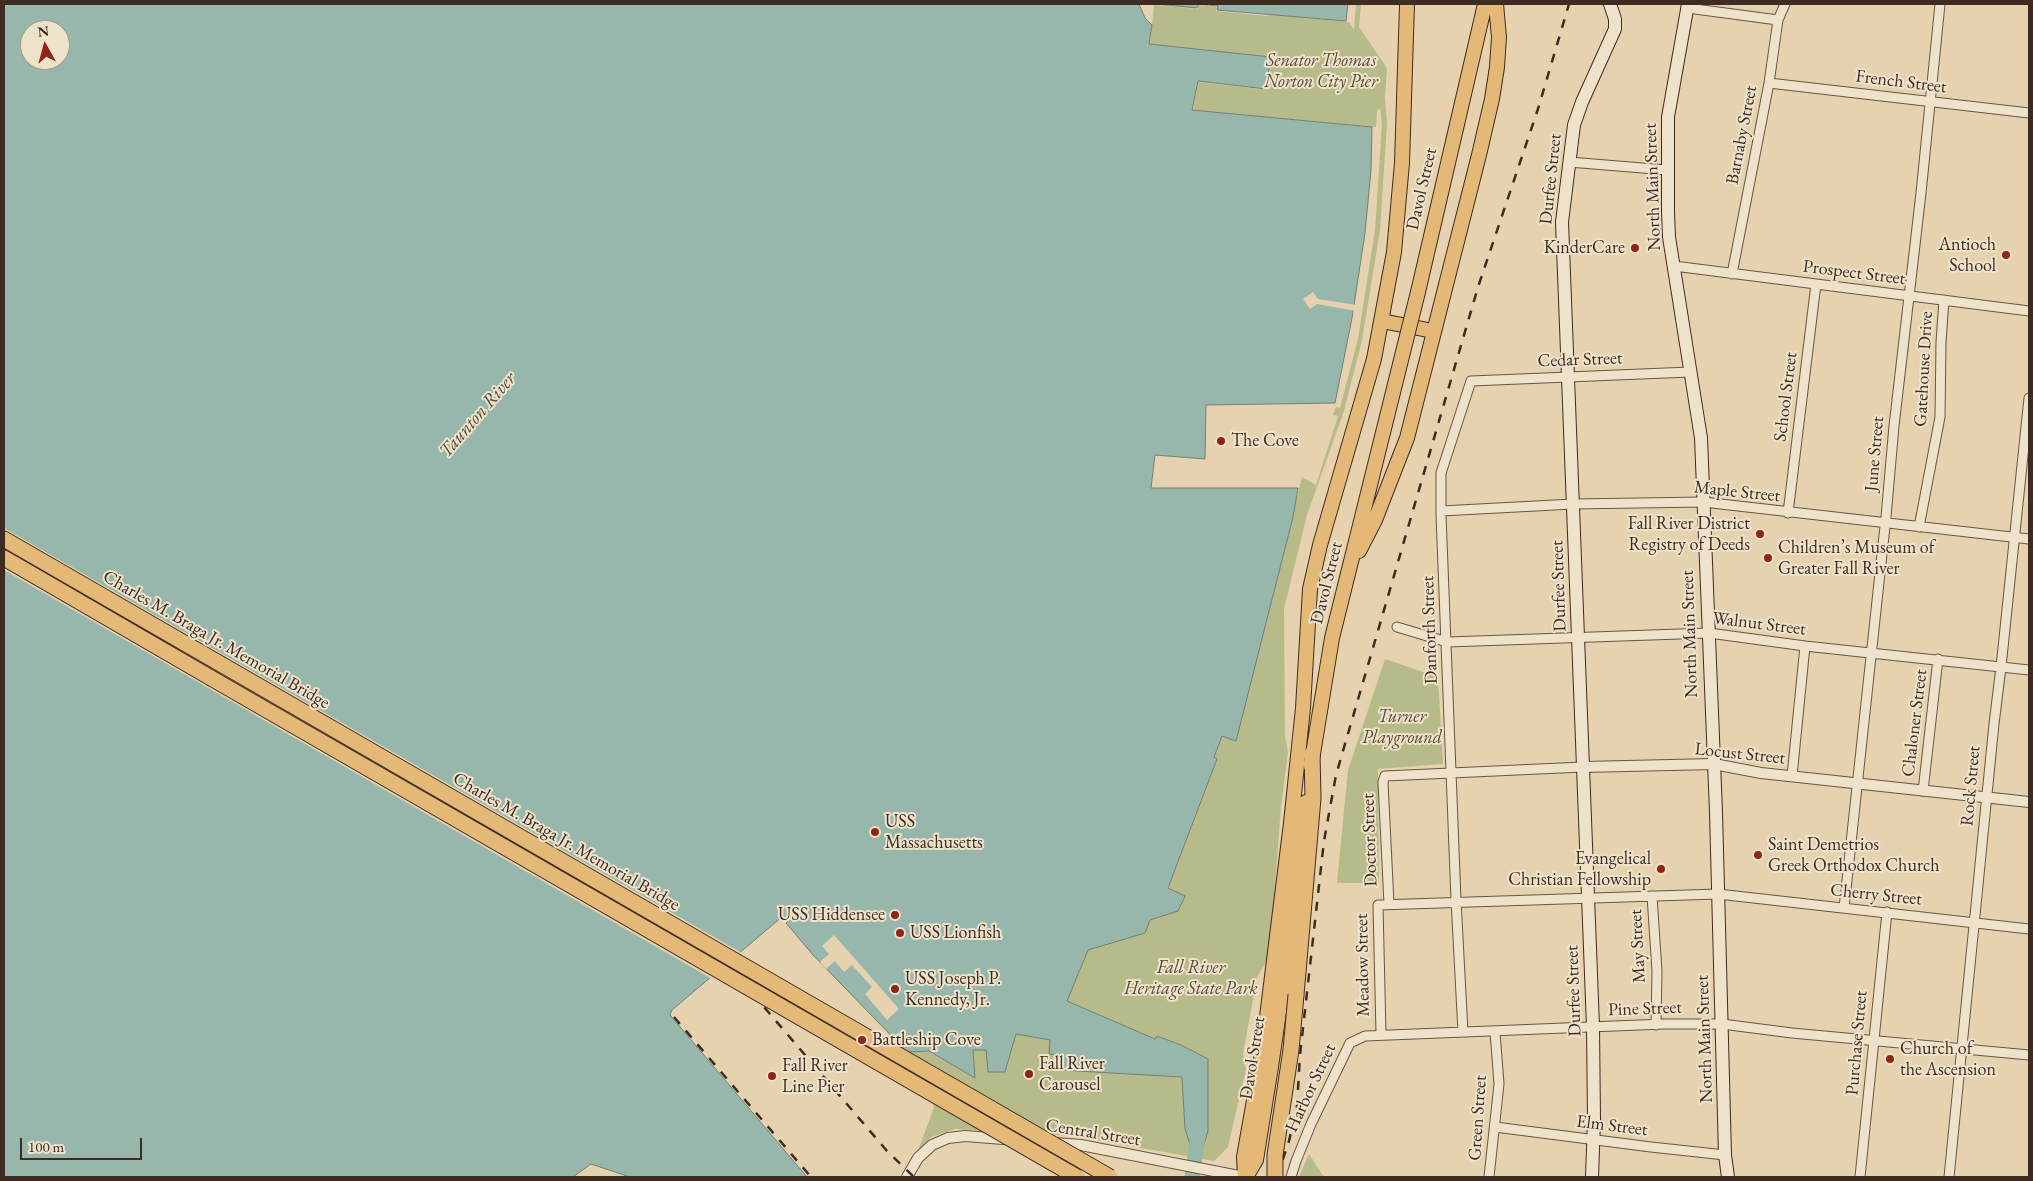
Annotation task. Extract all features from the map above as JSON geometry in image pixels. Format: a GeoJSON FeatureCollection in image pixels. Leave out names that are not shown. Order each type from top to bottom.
{"type":"FeatureCollection","features":[{"type":"Feature","properties":{"kind":"highway","name":"Davol Street"},"geometry":{"type":"LineString","coordinates":[[1245,1177],[1244,1157],[1263,1050],[1291,823],[1303,701],[1308,604],[1313,574],[1367,388],[1382,321],[1394,252],[1400,193],[1407,4]]}},
{"type":"Feature","properties":{"kind":"highway","name":"Davol Street"},"geometry":{"type":"LineString","coordinates":[[1245,1177],[1256,1160],[1275,1044],[1312,754],[1330,647],[1418,292],[1485,4]]}},
{"type":"Feature","properties":{"kind":"highway"},"geometry":{"type":"LineString","coordinates":[[1350,567],[1376,520],[1407,438],[1492,99],[1499,37],[1496,4]]}},
{"type":"Feature","properties":{"kind":"highway"},"geometry":{"type":"LineString","coordinates":[[1382,321],[1434,331]]}},
{"type":"Feature","properties":{"kind":"highway","name":"Charles M. Braga Jr. Memorial Bridge"},"geometry":{"type":"LineString","coordinates":[[4,539],[1110,1177]]}},
{"type":"Feature","properties":{"kind":"highway","name":"Charles M. Braga Jr. Memorial Bridge"},"geometry":{"type":"LineString","coordinates":[[4,558],[1077,1177]]}},
{"type":"Feature","properties":{"kind":"highway"},"geometry":{"type":"LineString","coordinates":[[1275,1177],[1275,1155],[1291,1050],[1296,994],[1313,798],[1312,754]]}},
{"type":"Feature","properties":{"kind":"main road","name":"Durfee Street"},"geometry":{"type":"LineString","coordinates":[[1592,1177],[1594,1140],[1593,1027],[1562,222],[1574,125],[1578,112],[1616,29],[1615,18],[1610,4]]}},
{"type":"Feature","properties":{"kind":"main road","name":"North Main Street"},"geometry":{"type":"LineString","coordinates":[[1689,4],[1669,102],[1667,170],[1669,237],[1701,438],[1714,764],[1725,1155],[1728,1177]]}},
{"type":"Feature","properties":{"kind":"street"},"geometry":{"type":"LineString","coordinates":[[1689,4],[1695,9],[1778,20]]}},
{"type":"Feature","properties":{"kind":"street","name":"Barnaby Street"},"geometry":{"type":"LineString","coordinates":[[1732,274],[1769,83],[1778,20],[1786,4]]}},
{"type":"Feature","properties":{"kind":"street","name":"June Street"},"geometry":{"type":"LineString","coordinates":[[1844,908],[1940,4]]}},
{"type":"Feature","properties":{"kind":"street","name":"French Street"},"geometry":{"type":"LineString","coordinates":[[1769,83],[2029,113]]}},
{"type":"Feature","properties":{"kind":"street"},"geometry":{"type":"LineString","coordinates":[[1569,162],[1667,170]]}},
{"type":"Feature","properties":{"kind":"street","name":"Prospect Street"},"geometry":{"type":"LineString","coordinates":[[1674,266],[2029,311]]}},
{"type":"Feature","properties":{"kind":"street","name":"School Street"},"geometry":{"type":"LineString","coordinates":[[1788,513],[1816,284]]}},
{"type":"Feature","properties":{"kind":"street","name":"Gatehouse Drive"},"geometry":{"type":"LineString","coordinates":[[1918,527],[1940,417],[1940,342],[1944,300]]}},
{"type":"Feature","properties":{"kind":"street","name":"Cedar Street"},"geometry":{"type":"LineString","coordinates":[[1471,381],[1690,372]]}},
{"type":"Feature","properties":{"kind":"street","name":"Danforth Street"},"geometry":{"type":"LineString","coordinates":[[1463,1032],[1456,902],[1441,472],[1471,381]]}},
{"type":"Feature","properties":{"kind":"street","name":"Rock Street"},"geometry":{"type":"LineString","coordinates":[[1949,1177],[2029,398]]}},
{"type":"Feature","properties":{"kind":"street","name":"Maple Street"},"geometry":{"type":"LineString","coordinates":[[1441,511],[1573,504],[1703,502],[2029,539]]}},
{"type":"Feature","properties":{"kind":"street","name":"Walnut Street"},"geometry":{"type":"LineString","coordinates":[[1397,627],[1446,642],[1709,633],[1805,646],[2029,670]]}},
{"type":"Feature","properties":{"kind":"street"},"geometry":{"type":"LineString","coordinates":[[1792,776],[1805,646]]}},
{"type":"Feature","properties":{"kind":"street","name":"Chaloner Street"},"geometry":{"type":"LineString","coordinates":[[1923,791],[1938,659]]}},
{"type":"Feature","properties":{"kind":"street","name":"Locust Street"},"geometry":{"type":"LineString","coordinates":[[1386,776],[1583,767],[1714,764],[1761,773],[2029,802]]}},
{"type":"Feature","properties":{"kind":"street","name":"Doctor Street"},"geometry":{"type":"LineString","coordinates":[[1386,776],[1383,782],[1389,904]]}},
{"type":"Feature","properties":{"kind":"street","name":"Cherry Street"},"geometry":{"type":"LineString","coordinates":[[1389,904],[1718,894],[2029,928]]}},
{"type":"Feature","properties":{"kind":"street","name":"May Street"},"geometry":{"type":"LineString","coordinates":[[1652,896],[1657,971],[1656,1025]]}},
{"type":"Feature","properties":{"kind":"street","name":"Meadow Street"},"geometry":{"type":"LineString","coordinates":[[1381,1034],[1378,905],[1389,904]]}},
{"type":"Feature","properties":{"kind":"street","name":"Purchase Street"},"geometry":{"type":"LineString","coordinates":[[1860,1177],[1887,912]]}},
{"type":"Feature","properties":{"kind":"street","name":"Pine Street"},"geometry":{"type":"LineString","coordinates":[[1381,1034],[1722,1024],[2029,1055]]}},
{"type":"Feature","properties":{"kind":"street","name":"Green Street"},"geometry":{"type":"LineString","coordinates":[[1489,1177],[1499,1084],[1495,1032]]}},
{"type":"Feature","properties":{"kind":"street","name":"Harbor Street"},"geometry":{"type":"LineString","coordinates":[[1291,1177],[1311,1124],[1350,1043],[1365,1036],[1381,1034]]}},
{"type":"Feature","properties":{"kind":"street","name":"Elm Street"},"geometry":{"type":"LineString","coordinates":[[1495,1127],[1725,1155]]}},
{"type":"Feature","properties":{"kind":"street","name":"Central Street"},"geometry":{"type":"LineString","coordinates":[[907,1177],[922,1152],[936,1142],[965,1136],[1081,1145],[1245,1177]]}},
{"type":"Feature","properties":{"kind":"green space","name":"Fall River Heritage State Park"},"geometry":{"type":"Polygon","coordinates":[[[1356,4],[1361,4],[1359,27],[1387,68],[1385,98],[1387,124],[1380,230],[1362,340],[1344,411],[1307,515],[1284,609],[1285,736],[1288,752],[1281,807],[1270,950],[1267,961],[1257,977],[1243,1054],[1246,1069],[1228,1147],[1214,1161],[1074,1136],[955,1129],[931,1137],[918,1151],[934,1107],[907,1052],[928,1051],[974,1077],[973,1050],[986,1050],[1016,1034],[1050,1040],[1060,1055],[1060,1070],[1182,1077],[1185,1129],[1192,1151],[1208,1059],[1181,1045],[1158,1036],[1156,1040],[1066,1001],[1088,950],[1145,933],[1150,920],[1178,911],[1184,896],[1168,888],[1217,759],[1214,757],[1222,736],[1235,740],[1302,477],[1316,485],[1338,416],[1333,415],[1336,407],[1340,408],[1358,339],[1375,230],[1382,124],[1380,108],[1377,111],[1376,127],[1193,110],[1198,82],[1267,90],[1272,57],[1150,44],[1154,5],[1198,9],[1198,5],[1217,7],[1216,11],[1349,22],[1354,30],[1356,4]]]}},
{"type":"Feature","properties":{"kind":"green space","name":"Turner Playground"},"geometry":{"type":"Polygon","coordinates":[[[1385,659],[1438,677],[1443,764],[1378,769],[1379,883],[1337,883],[1348,770],[1385,659]]]}},
{"type":"Feature","properties":{"kind":"green space"},"geometry":{"type":"Polygon","coordinates":[[[1309,1154],[1324,1177],[1299,1177],[1309,1154]]]}},
{"type":"Feature","properties":{"kind":"water","name":"Taunton River"},"geometry":{"type":"Polygon","coordinates":[[[4,4],[1139,4],[1145,18],[1152,25],[1149,44],[1271,57],[1266,89],[1198,81],[1192,110],[1372,127],[1371,170],[1365,233],[1352,318],[1335,403],[1206,405],[1205,459],[1155,455],[1151,488],[1298,488],[1293,517],[1236,741],[1222,736],[1214,757],[1217,759],[1168,888],[1185,896],[1178,911],[1150,920],[1145,933],[1088,950],[1067,1001],[1155,1039],[1157,1036],[1181,1045],[1208,1059],[1208,1131],[1200,1157],[1192,1156],[1185,1129],[1182,1077],[1059,1070],[1060,1055],[1049,1054],[1050,1040],[1016,1034],[1005,1072],[988,1072],[986,1050],[973,1050],[975,1078],[929,1051],[907,1052],[813,955],[786,923],[788,921],[783,916],[672,1010],[670,1015],[807,1177],[630,1177],[591,1164],[573,1177],[4,1177],[4,4]]]}},
{"type":"Feature","properties":{"kind":"water"},"geometry":{"type":"Polygon","coordinates":[[[1156,4],[1198,4],[1197,8],[1156,4]]]}},
{"type":"Feature","properties":{"kind":"water"},"geometry":{"type":"Polygon","coordinates":[[[1198,4],[1348,4],[1346,21],[1217,10],[1218,6],[1198,4]]]}},
{"type":"Feature","properties":{"kind":"pier"},"geometry":{"type":"Polygon","coordinates":[[[1313,292],[1318,299],[1356,305],[1356,311],[1317,304],[1310,309],[1303,299],[1313,292]]]}},
{"type":"Feature","properties":{"kind":"pier"},"geometry":{"type":"Polygon","coordinates":[[[4,528],[742,953],[712,979],[4,570],[4,528]]]}},
{"type":"Feature","properties":{"kind":"pier"},"geometry":{"type":"Polygon","coordinates":[[[834,935],[899,1009],[887,1020],[865,994],[872,987],[852,965],[844,972],[835,961],[826,969],[820,962],[829,954],[822,946],[834,935]]]}},
{"type":"Feature","properties":{"kind":"waterway"},"geometry":{"type":"LineString","coordinates":[[1192,1177],[1198,1137]]}},
{"type":"Feature","properties":{"kind":"railway"},"geometry":{"type":"LineString","coordinates":[[1277,1177],[1289,1141],[1297,1106],[1300,1055],[1324,841],[1336,775],[1478,287],[1538,109],[1569,4]]}},
{"type":"Feature","properties":{"kind":"railway"},"geometry":{"type":"LineString","coordinates":[[741,980],[887,1151],[914,1177]]}},
{"type":"Feature","properties":{"kind":"railway"},"geometry":{"type":"LineString","coordinates":[[674,1017],[811,1177]]}},
{"type":"Feature","properties":{"kind":"place","name":"KinderCare"},"geometry":{"type":"Point","coordinates":[1635,248]}},
{"type":"Feature","properties":{"kind":"place","name":"Antioch School"},"geometry":{"type":"Point","coordinates":[2006,255]}},
{"type":"Feature","properties":{"kind":"place","name":"The Cove"},"geometry":{"type":"Point","coordinates":[1221,441]}},
{"type":"Feature","properties":{"kind":"place","name":"Fall River District Registry of Deeds"},"geometry":{"type":"Point","coordinates":[1760,534]}},
{"type":"Feature","properties":{"kind":"place","name":"Children’s Museum of Greater Fall River"},"geometry":{"type":"Point","coordinates":[1768,558]}},
{"type":"Feature","properties":{"kind":"place","name":"USS Massachusetts"},"geometry":{"type":"Point","coordinates":[875,832]}},
{"type":"Feature","properties":{"kind":"place","name":"Saint Demetrios Greek Orthodox Church"},"geometry":{"type":"Point","coordinates":[1758,855]}},
{"type":"Feature","properties":{"kind":"place","name":"Evangelical Christian Fellowship"},"geometry":{"type":"Point","coordinates":[1661,869]}},
{"type":"Feature","properties":{"kind":"place","name":"USS Hiddensee"},"geometry":{"type":"Point","coordinates":[895,915]}},
{"type":"Feature","properties":{"kind":"place","name":"USS Lionfish"},"geometry":{"type":"Point","coordinates":[900,933]}},
{"type":"Feature","properties":{"kind":"place","name":"USS Joseph P. Kennedy, Jr."},"geometry":{"type":"Point","coordinates":[895,989]}},
{"type":"Feature","properties":{"kind":"place","name":"Battleship Cove"},"geometry":{"type":"Point","coordinates":[862,1040]}},
{"type":"Feature","properties":{"kind":"place","name":"Church of the Ascension"},"geometry":{"type":"Point","coordinates":[1890,1059]}},
{"type":"Feature","properties":{"kind":"place","name":"Fall River Carousel"},"geometry":{"type":"Point","coordinates":[1029,1074]}},
{"type":"Feature","properties":{"kind":"place","name":"Fall River Line Pier"},"geometry":{"type":"Point","coordinates":[772,1076]}},
{"type":"Feature","properties":{"kind":"park label","name":"Senator Thomas Norton City Pier"},"geometry":{"type":"Point","coordinates":[1321,71]}}]}
